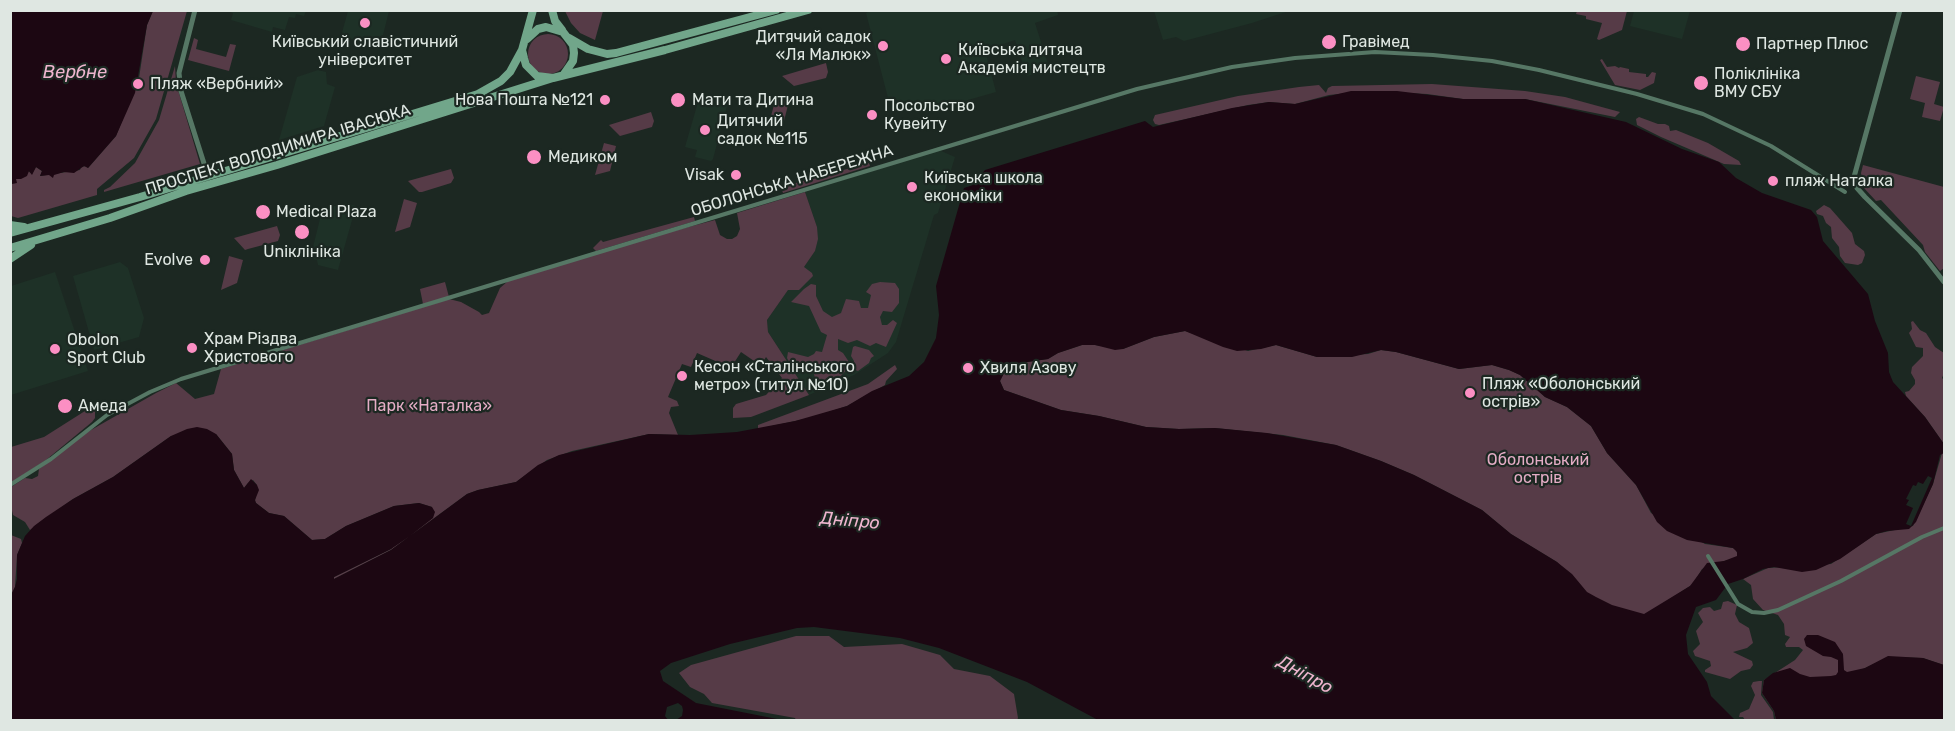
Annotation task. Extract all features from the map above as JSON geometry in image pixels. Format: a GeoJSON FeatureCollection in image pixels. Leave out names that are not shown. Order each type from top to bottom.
{"type":"FeatureCollection","features":[{"type":"Feature","properties":{"kind":"main road"},"geometry":{"type":"LineString","coordinates":[[533,10],[522,51],[526,65],[537,76],[553,78],[665,50],[808,10]]}},
{"type":"Feature","properties":{"kind":"main road"},"geometry":{"type":"LineString","coordinates":[[552,10],[555,21],[573,45],[573,61],[563,75]]}},
{"type":"Feature","properties":{"kind":"main road"},"geometry":{"type":"LineString","coordinates":[[525,42],[532,34],[546,27],[566,35],[588,49],[607,54],[616,53],[776,10]]}},
{"type":"Feature","properties":{"kind":"main road","name":"ПРОСПЕКТ ВОЛОДИМИРА ІВАСЮКА"},"geometry":{"type":"LineString","coordinates":[[10,233],[478,94],[501,81],[510,72],[522,51]]}},
{"type":"Feature","properties":{"kind":"main road","name":"ПРОСПЕКТ ВОЛОДИМИРА ІВАСЮКА"},"geometry":{"type":"LineString","coordinates":[[10,248],[94,223],[186,191],[277,165],[553,78]]}},
{"type":"Feature","properties":{"kind":"main road"},"geometry":{"type":"LineString","coordinates":[[274,156],[277,165]]}},
{"type":"Feature","properties":{"kind":"main road"},"geometry":{"type":"LineString","coordinates":[[94,223],[95,213],[101,206]]}},
{"type":"Feature","properties":{"kind":"main road"},"geometry":{"type":"LineString","coordinates":[[46,222],[55,229],[56,235]]}},
{"type":"Feature","properties":{"kind":"main road"},"geometry":{"type":"LineString","coordinates":[[10,225],[28,228]]}},
{"type":"Feature","properties":{"kind":"main road"},"geometry":{"type":"LineString","coordinates":[[10,260],[37,240]]}},
{"type":"Feature","properties":{"kind":"street"},"geometry":{"type":"LineString","coordinates":[[195,10],[179,73],[181,91],[208,176]]}},
{"type":"Feature","properties":{"kind":"street"},"geometry":{"type":"LineString","coordinates":[[1900,10],[1854,177],[1857,188],[1919,250],[1944,282]]}},
{"type":"Feature","properties":{"kind":"street","name":"ОБОЛОНСЬКА НАБЕРЕЖНА"},"geometry":{"type":"LineString","coordinates":[[10,485],[51,459],[107,415],[150,392],[181,379],[1137,89],[1232,67],[1295,58],[1375,52],[1491,61],[1539,70],[1637,94],[1713,118],[1772,146],[1845,192]]}},
{"type":"Feature","properties":{"kind":"street"},"geometry":{"type":"LineString","coordinates":[[1710,557],[1733,598],[1744,609],[1764,613],[1778,610],[1841,582],[1922,537],[1944,528]]}},
{"type":"Feature","properties":{"kind":"shaded area","name":"Київська дитяча Академія мистецтв"},"geometry":{"type":"Polygon","coordinates":[[[873,10],[1057,10],[1058,15],[1035,23],[1050,70],[1027,76],[1015,40],[985,50],[996,92],[926,112],[924,106],[888,98],[866,13],[873,10]]]}},
{"type":"Feature","properties":{"kind":"shaded area"},"geometry":{"type":"Polygon","coordinates":[[[1292,10],[1184,41],[1176,37],[1163,40],[1154,11],[1292,10]]]}},
{"type":"Feature","properties":{"kind":"shaded area"},"geometry":{"type":"Polygon","coordinates":[[[1634,10],[1690,11],[1682,39],[1630,26],[1634,10]]]}},
{"type":"Feature","properties":{"kind":"shaded area"},"geometry":{"type":"Polygon","coordinates":[[[228,11],[306,11],[304,16],[296,14],[295,18],[289,17],[285,30],[273,27],[272,32],[231,20],[233,13],[228,11]]]}},
{"type":"Feature","properties":{"kind":"shaded area","name":"Київський славістичний університет"},"geometry":{"type":"Polygon","coordinates":[[[348,11],[389,11],[383,35],[366,43],[341,36],[348,11]]]}},
{"type":"Feature","properties":{"kind":"shaded area"},"geometry":{"type":"Polygon","coordinates":[[[318,70],[326,72],[327,84],[335,87],[324,126],[279,140],[297,77],[318,70]]]}},
{"type":"Feature","properties":{"kind":"shaded area","name":"Дитячий садок №115"},"geometry":{"type":"Polygon","coordinates":[[[704,100],[727,106],[711,161],[695,157],[697,150],[685,147],[698,102],[704,100]]]}},
{"type":"Feature","properties":{"kind":"shaded area","name":"Київська школа економіки"},"geometry":{"type":"Polygon","coordinates":[[[939,150],[955,157],[938,213],[934,215],[896,342],[888,353],[854,375],[809,395],[768,332],[767,320],[815,251],[817,227],[805,192],[939,150]]]}},
{"type":"Feature","properties":{"kind":"shaded area"},"geometry":{"type":"Polygon","coordinates":[[[346,203],[356,206],[338,270],[318,265],[317,260],[311,255],[321,215],[327,208],[346,203]]]}},
{"type":"Feature","properties":{"kind":"shaded area"},"geometry":{"type":"Polygon","coordinates":[[[120,262],[128,268],[144,318],[139,337],[94,350],[73,276],[120,262]]]}},
{"type":"Feature","properties":{"kind":"shaded area"},"geometry":{"type":"Polygon","coordinates":[[[55,272],[88,371],[11,395],[11,286],[55,272]]]}},
{"type":"Feature","properties":{"kind":"green space"},"geometry":{"type":"Polygon","coordinates":[[[1577,10],[1627,11],[1622,30],[1599,40],[1597,39],[1602,23],[1576,14],[1577,10]]]}},
{"type":"Feature","properties":{"kind":"green space"},"geometry":{"type":"Polygon","coordinates":[[[153,11],[187,11],[156,119],[134,158],[97,189],[97,195],[18,218],[11,216],[10,184],[16,183],[15,179],[28,171],[32,174],[36,167],[42,171],[40,176],[80,170],[81,167],[86,166],[88,168],[116,136],[139,78],[147,25],[153,11]]]}},
{"type":"Feature","properties":{"kind":"green space"},"geometry":{"type":"Polygon","coordinates":[[[565,11],[603,11],[595,40],[580,33],[571,23],[565,11]]]}},
{"type":"Feature","properties":{"kind":"green space"},"geometry":{"type":"Polygon","coordinates":[[[548,34],[556,35],[562,40],[567,46],[567,62],[562,68],[556,73],[548,74],[540,73],[534,68],[529,62],[528,54],[529,46],[534,40],[540,35],[548,34]]]}},
{"type":"Feature","properties":{"kind":"green space"},"geometry":{"type":"Polygon","coordinates":[[[194,38],[198,40],[196,49],[226,57],[230,44],[236,45],[229,71],[188,60],[194,38]]]}},
{"type":"Feature","properties":{"kind":"green space"},"geometry":{"type":"Polygon","coordinates":[[[1602,59],[1607,67],[1629,69],[1629,72],[1646,74],[1646,77],[1652,72],[1656,73],[1654,83],[1640,90],[1615,85],[1600,60],[1602,59]]]}},
{"type":"Feature","properties":{"kind":"green space"},"geometry":{"type":"Polygon","coordinates":[[[826,63],[828,72],[826,78],[794,86],[782,76],[826,63]]]}},
{"type":"Feature","properties":{"kind":"green space"},"geometry":{"type":"Polygon","coordinates":[[[175,66],[176,83],[200,164],[104,192],[135,163],[159,120],[175,66]]]}},
{"type":"Feature","properties":{"kind":"green space"},"geometry":{"type":"Polygon","coordinates":[[[1916,76],[1940,82],[1934,104],[1944,107],[1940,121],[1922,117],[1925,103],[1910,99],[1916,76]]]}},
{"type":"Feature","properties":{"kind":"green space"},"geometry":{"type":"Polygon","coordinates":[[[1432,84],[1525,91],[1565,97],[1620,112],[1615,117],[1525,99],[1463,99],[1427,94],[1367,91],[1329,95],[1295,104],[1269,102],[1248,105],[1159,125],[1153,120],[1155,115],[1238,96],[1299,87],[1319,85],[1326,93],[1332,86],[1432,84]]]}},
{"type":"Feature","properties":{"kind":"green space"},"geometry":{"type":"Polygon","coordinates":[[[777,94],[790,97],[784,121],[768,127],[777,94]]]}},
{"type":"Feature","properties":{"kind":"green space"},"geometry":{"type":"Polygon","coordinates":[[[651,112],[654,121],[652,127],[620,136],[609,125],[651,112]]]}},
{"type":"Feature","properties":{"kind":"green space"},"geometry":{"type":"Polygon","coordinates":[[[1639,117],[1658,124],[1665,124],[1669,126],[1670,131],[1676,130],[1708,143],[1739,161],[1741,165],[1724,164],[1661,137],[1637,125],[1636,119],[1639,117]]]}},
{"type":"Feature","properties":{"kind":"green space"},"geometry":{"type":"Polygon","coordinates":[[[604,143],[616,146],[610,171],[595,175],[604,143]]]}},
{"type":"Feature","properties":{"kind":"green space"},"geometry":{"type":"Polygon","coordinates":[[[869,163],[870,166],[783,193],[781,187],[869,163]]]}},
{"type":"Feature","properties":{"kind":"green space"},"geometry":{"type":"Polygon","coordinates":[[[1863,165],[1944,187],[1944,268],[1940,271],[1925,252],[1923,245],[1881,200],[1876,201],[1863,187],[1861,173],[1863,165]]]}},
{"type":"Feature","properties":{"kind":"green space"},"geometry":{"type":"Polygon","coordinates":[[[451,169],[454,178],[451,183],[422,192],[419,192],[408,181],[451,169]]]}},
{"type":"Feature","properties":{"kind":"green space","name":"Парк «Наталка»"},"geometry":{"type":"Polygon","coordinates":[[[805,192],[817,227],[818,239],[815,251],[804,267],[813,276],[799,290],[788,290],[767,320],[768,332],[809,395],[751,417],[733,418],[733,408],[736,404],[766,395],[782,378],[766,357],[763,362],[757,363],[741,352],[732,366],[697,353],[691,367],[682,364],[668,397],[677,401],[679,406],[671,407],[669,413],[678,435],[649,434],[572,451],[547,460],[516,482],[467,494],[391,550],[334,579],[391,549],[432,507],[419,503],[394,506],[346,526],[325,539],[312,540],[284,516],[269,513],[256,503],[257,485],[253,480],[244,488],[234,470],[232,454],[216,434],[171,436],[113,477],[73,499],[30,530],[25,522],[13,515],[11,487],[25,478],[32,479],[38,476],[39,469],[84,434],[176,383],[195,399],[214,394],[221,369],[449,299],[461,302],[482,315],[489,313],[500,288],[508,281],[643,239],[715,220],[720,235],[732,239],[737,236],[740,229],[737,213],[805,192]]]}},
{"type":"Feature","properties":{"kind":"green space"},"geometry":{"type":"Polygon","coordinates":[[[404,199],[417,203],[410,227],[395,232],[404,199]]]}},
{"type":"Feature","properties":{"kind":"green space"},"geometry":{"type":"Polygon","coordinates":[[[1824,205],[1830,208],[1852,233],[1855,244],[1864,251],[1862,263],[1858,265],[1845,263],[1840,256],[1839,247],[1832,238],[1831,227],[1816,211],[1824,205]]]}},
{"type":"Feature","properties":{"kind":"green space"},"geometry":{"type":"Polygon","coordinates":[[[694,217],[695,221],[596,251],[593,248],[601,240],[603,242],[694,217]]]}},
{"type":"Feature","properties":{"kind":"green space"},"geometry":{"type":"Polygon","coordinates":[[[277,226],[280,235],[278,241],[245,250],[234,238],[277,226]]]}},
{"type":"Feature","properties":{"kind":"green space"},"geometry":{"type":"Polygon","coordinates":[[[229,256],[243,260],[237,283],[221,290],[229,256]]]}},
{"type":"Feature","properties":{"kind":"green space"},"geometry":{"type":"Polygon","coordinates":[[[445,282],[449,297],[423,304],[420,289],[445,282]]]}},
{"type":"Feature","properties":{"kind":"green space"},"geometry":{"type":"Polygon","coordinates":[[[895,283],[899,289],[899,303],[892,312],[883,311],[880,317],[882,325],[887,325],[893,320],[897,323],[886,347],[876,343],[870,346],[857,340],[848,343],[838,339],[838,350],[843,353],[851,365],[839,378],[826,383],[815,378],[813,370],[806,371],[800,366],[790,364],[787,358],[788,352],[808,357],[816,351],[822,352],[827,335],[821,332],[809,306],[791,302],[804,289],[811,284],[816,285],[816,296],[823,311],[832,317],[841,313],[846,299],[859,301],[861,308],[868,308],[871,295],[866,292],[872,284],[895,283]]]}},
{"type":"Feature","properties":{"kind":"green space"},"geometry":{"type":"Polygon","coordinates":[[[1913,321],[1920,330],[1926,333],[1935,347],[1944,353],[1942,378],[1944,380],[1944,444],[1925,417],[1906,396],[1905,392],[1915,384],[1911,373],[1912,367],[1923,356],[1923,348],[1916,347],[1909,333],[1913,321]]]}},
{"type":"Feature","properties":{"kind":"green space","name":"Оболонський острів"},"geometry":{"type":"Polygon","coordinates":[[[1185,331],[1248,351],[1276,345],[1317,357],[1368,354],[1381,350],[1459,369],[1492,365],[1509,370],[1520,375],[1545,397],[1567,407],[1591,426],[1607,453],[1636,485],[1651,513],[1705,544],[1733,548],[1739,558],[1702,569],[1693,584],[1667,601],[1670,604],[1657,607],[1645,615],[1595,606],[1557,562],[1511,534],[1482,510],[1414,475],[1381,461],[1336,445],[1283,435],[1215,428],[1146,427],[1061,410],[1004,390],[1000,381],[1009,367],[1048,359],[1082,345],[1123,349],[1154,337],[1185,331]]]}},
{"type":"Feature","properties":{"kind":"green space"},"geometry":{"type":"Polygon","coordinates":[[[855,346],[869,350],[874,356],[858,371],[853,369],[854,361],[851,356],[855,346]]]}},
{"type":"Feature","properties":{"kind":"green space"},"geometry":{"type":"Polygon","coordinates":[[[895,365],[897,369],[885,385],[847,406],[814,417],[758,429],[758,425],[868,384],[895,365]]]}},
{"type":"Feature","properties":{"kind":"green space"},"geometry":{"type":"Polygon","coordinates":[[[96,404],[98,410],[92,422],[46,460],[11,483],[11,447],[44,437],[96,404]]]}},
{"type":"Feature","properties":{"kind":"green space"},"geometry":{"type":"Polygon","coordinates":[[[1942,453],[1944,453],[1944,665],[1923,658],[1889,657],[1865,668],[1776,720],[1774,711],[1762,693],[1764,680],[1795,660],[1803,650],[1799,647],[1786,647],[1785,644],[1790,637],[1785,635],[1784,624],[1778,615],[1763,610],[1753,599],[1751,585],[1743,579],[1768,568],[1831,564],[1876,534],[1913,526],[1933,484],[1942,453]]]}},
{"type":"Feature","properties":{"kind":"green space"},"geometry":{"type":"Polygon","coordinates":[[[11,535],[21,539],[22,543],[17,555],[15,587],[11,595],[11,535]]]}},
{"type":"Feature","properties":{"kind":"green space"},"geometry":{"type":"Polygon","coordinates":[[[1728,601],[1737,605],[1735,614],[1739,622],[1749,628],[1753,643],[1747,648],[1733,652],[1752,661],[1753,665],[1750,669],[1741,671],[1730,679],[1705,672],[1711,666],[1710,661],[1695,656],[1693,651],[1700,644],[1696,631],[1703,622],[1698,613],[1703,608],[1710,607],[1714,611],[1721,609],[1723,602],[1728,601]]]}},
{"type":"Feature","properties":{"kind":"green space"},"geometry":{"type":"Polygon","coordinates":[[[796,636],[829,636],[844,647],[902,644],[940,655],[954,669],[990,676],[1014,694],[1018,718],[1017,720],[796,720],[712,703],[704,694],[690,687],[679,673],[691,665],[796,636]]]}},
{"type":"Feature","properties":{"kind":"green space"},"geometry":{"type":"Polygon","coordinates":[[[1762,681],[1761,695],[1773,712],[1774,720],[1745,720],[1739,717],[1740,713],[1749,709],[1755,695],[1751,686],[1753,682],[1762,681]]]}},
{"type":"Feature","properties":{"kind":"water","name":"Вербне"},"geometry":{"type":"Polygon","coordinates":[[[11,10],[153,11],[147,25],[135,93],[116,136],[88,168],[84,166],[74,173],[64,172],[54,175],[53,178],[49,175],[40,176],[42,171],[36,167],[32,175],[29,171],[27,176],[16,179],[17,183],[11,184],[11,10]]]}},
{"type":"Feature","properties":{"kind":"water","name":"Дніпро"},"geometry":{"type":"Polygon","coordinates":[[[1351,91],[1397,91],[1463,99],[1525,99],[1626,122],[1682,149],[1719,162],[1736,178],[1762,193],[1811,210],[1817,217],[1823,241],[1868,294],[1875,321],[1888,353],[1889,372],[1893,382],[1925,417],[1944,444],[1944,453],[1940,455],[1933,484],[1916,522],[1909,529],[1876,534],[1840,559],[1816,570],[1802,572],[1774,567],[1763,569],[1728,584],[1716,600],[1696,607],[1686,635],[1688,654],[1707,682],[1711,696],[1735,720],[1098,720],[1027,682],[939,648],[900,638],[814,627],[797,628],[730,644],[671,663],[660,671],[663,681],[696,703],[782,720],[676,720],[682,716],[683,710],[678,703],[667,707],[665,716],[668,720],[11,720],[11,595],[17,579],[17,555],[25,536],[46,517],[113,477],[171,436],[197,427],[216,434],[232,454],[234,470],[244,488],[251,479],[257,485],[259,490],[256,503],[269,513],[284,516],[312,540],[325,539],[346,526],[394,506],[419,503],[432,507],[435,512],[433,518],[410,536],[467,494],[516,482],[538,465],[559,455],[649,434],[690,435],[737,432],[795,421],[847,406],[872,391],[909,376],[924,362],[936,338],[939,315],[936,286],[964,188],[973,185],[985,170],[1145,121],[1153,127],[1232,108],[1269,102],[1295,104],[1351,91]],[[1185,331],[1154,337],[1123,349],[1082,345],[1048,359],[1009,367],[1000,381],[1004,390],[1061,410],[1146,427],[1215,428],[1267,433],[1336,445],[1381,461],[1414,475],[1482,510],[1511,534],[1557,562],[1572,574],[1587,592],[1612,605],[1644,614],[1690,586],[1707,563],[1724,561],[1737,556],[1733,548],[1687,540],[1667,531],[1657,522],[1636,485],[1607,453],[1591,426],[1567,407],[1545,397],[1520,375],[1509,370],[1492,365],[1459,369],[1381,350],[1352,357],[1317,357],[1276,345],[1237,351],[1185,331]],[[410,536],[391,549],[334,579],[391,550],[410,536]]]}},
{"type":"Feature","properties":{"kind":"water"},"geometry":{"type":"Polygon","coordinates":[[[1807,635],[1818,635],[1835,642],[1843,654],[1844,670],[1847,672],[1865,668],[1888,656],[1923,658],[1944,665],[1944,720],[1776,720],[1774,711],[1762,693],[1764,680],[1773,673],[1790,668],[1810,677],[1831,676],[1838,672],[1838,660],[1823,656],[1806,646],[1804,639],[1807,635]]]}},
{"type":"Feature","properties":{"kind":"pier"},"geometry":{"type":"Polygon","coordinates":[[[1928,476],[1932,478],[1911,526],[1906,524],[1913,508],[1906,505],[1909,500],[1906,499],[1913,485],[1916,486],[1918,482],[1923,484],[1928,476]]]}},
{"type":"Feature","properties":{"kind":"place","name":"Київський славістичний університет"},"geometry":{"type":"Point","coordinates":[365,23]}},
{"type":"Feature","properties":{"kind":"place","name":"Гравімед"},"geometry":{"type":"Point","coordinates":[1329,42]}},
{"type":"Feature","properties":{"kind":"place","name":"Партнер Плюс"},"geometry":{"type":"Point","coordinates":[1743,44]}},
{"type":"Feature","properties":{"kind":"place","name":"Дитячий садок «Ля Малюк»"},"geometry":{"type":"Point","coordinates":[883,46]}},
{"type":"Feature","properties":{"kind":"place","name":"Київська дитяча Академія мистецтв"},"geometry":{"type":"Point","coordinates":[946,59]}},
{"type":"Feature","properties":{"kind":"place","name":"Поліклініка ВМУ СБУ"},"geometry":{"type":"Point","coordinates":[1701,83]}},
{"type":"Feature","properties":{"kind":"place","name":"Пляж «Вербний»"},"geometry":{"type":"Point","coordinates":[138,84]}},
{"type":"Feature","properties":{"kind":"place","name":"Нова Пошта №121"},"geometry":{"type":"Point","coordinates":[605,100]}},
{"type":"Feature","properties":{"kind":"place","name":"Мати та Дитина"},"geometry":{"type":"Point","coordinates":[678,100]}},
{"type":"Feature","properties":{"kind":"place","name":"Посольство Кувейту"},"geometry":{"type":"Point","coordinates":[872,115]}},
{"type":"Feature","properties":{"kind":"place","name":"Дитячий садок №115"},"geometry":{"type":"Point","coordinates":[705,130]}},
{"type":"Feature","properties":{"kind":"place","name":"Медиком"},"geometry":{"type":"Point","coordinates":[534,157]}},
{"type":"Feature","properties":{"kind":"place","name":"Visak"},"geometry":{"type":"Point","coordinates":[736,175]}},
{"type":"Feature","properties":{"kind":"place","name":"пляж Наталка"},"geometry":{"type":"Point","coordinates":[1773,181]}},
{"type":"Feature","properties":{"kind":"place","name":"Київська школа економіки"},"geometry":{"type":"Point","coordinates":[912,187]}},
{"type":"Feature","properties":{"kind":"place","name":"Medical Plaza"},"geometry":{"type":"Point","coordinates":[263,212]}},
{"type":"Feature","properties":{"kind":"place","name":"Uniклініка"},"geometry":{"type":"Point","coordinates":[302,232]}},
{"type":"Feature","properties":{"kind":"place","name":"Evolve"},"geometry":{"type":"Point","coordinates":[205,260]}},
{"type":"Feature","properties":{"kind":"place","name":"Храм Різдва Христового"},"geometry":{"type":"Point","coordinates":[192,348]}},
{"type":"Feature","properties":{"kind":"place","name":"Obolon Sport Club"},"geometry":{"type":"Point","coordinates":[55,349]}},
{"type":"Feature","properties":{"kind":"place","name":"Хвиля Азову"},"geometry":{"type":"Point","coordinates":[968,368]}},
{"type":"Feature","properties":{"kind":"place","name":"Кесон «Сталінського метро» (титул №10)"},"geometry":{"type":"Point","coordinates":[682,376]}},
{"type":"Feature","properties":{"kind":"place","name":"Пляж «Оболонський острів»"},"geometry":{"type":"Point","coordinates":[1470,393]}},
{"type":"Feature","properties":{"kind":"place","name":"Амеда"},"geometry":{"type":"Point","coordinates":[65,406]}}]}
